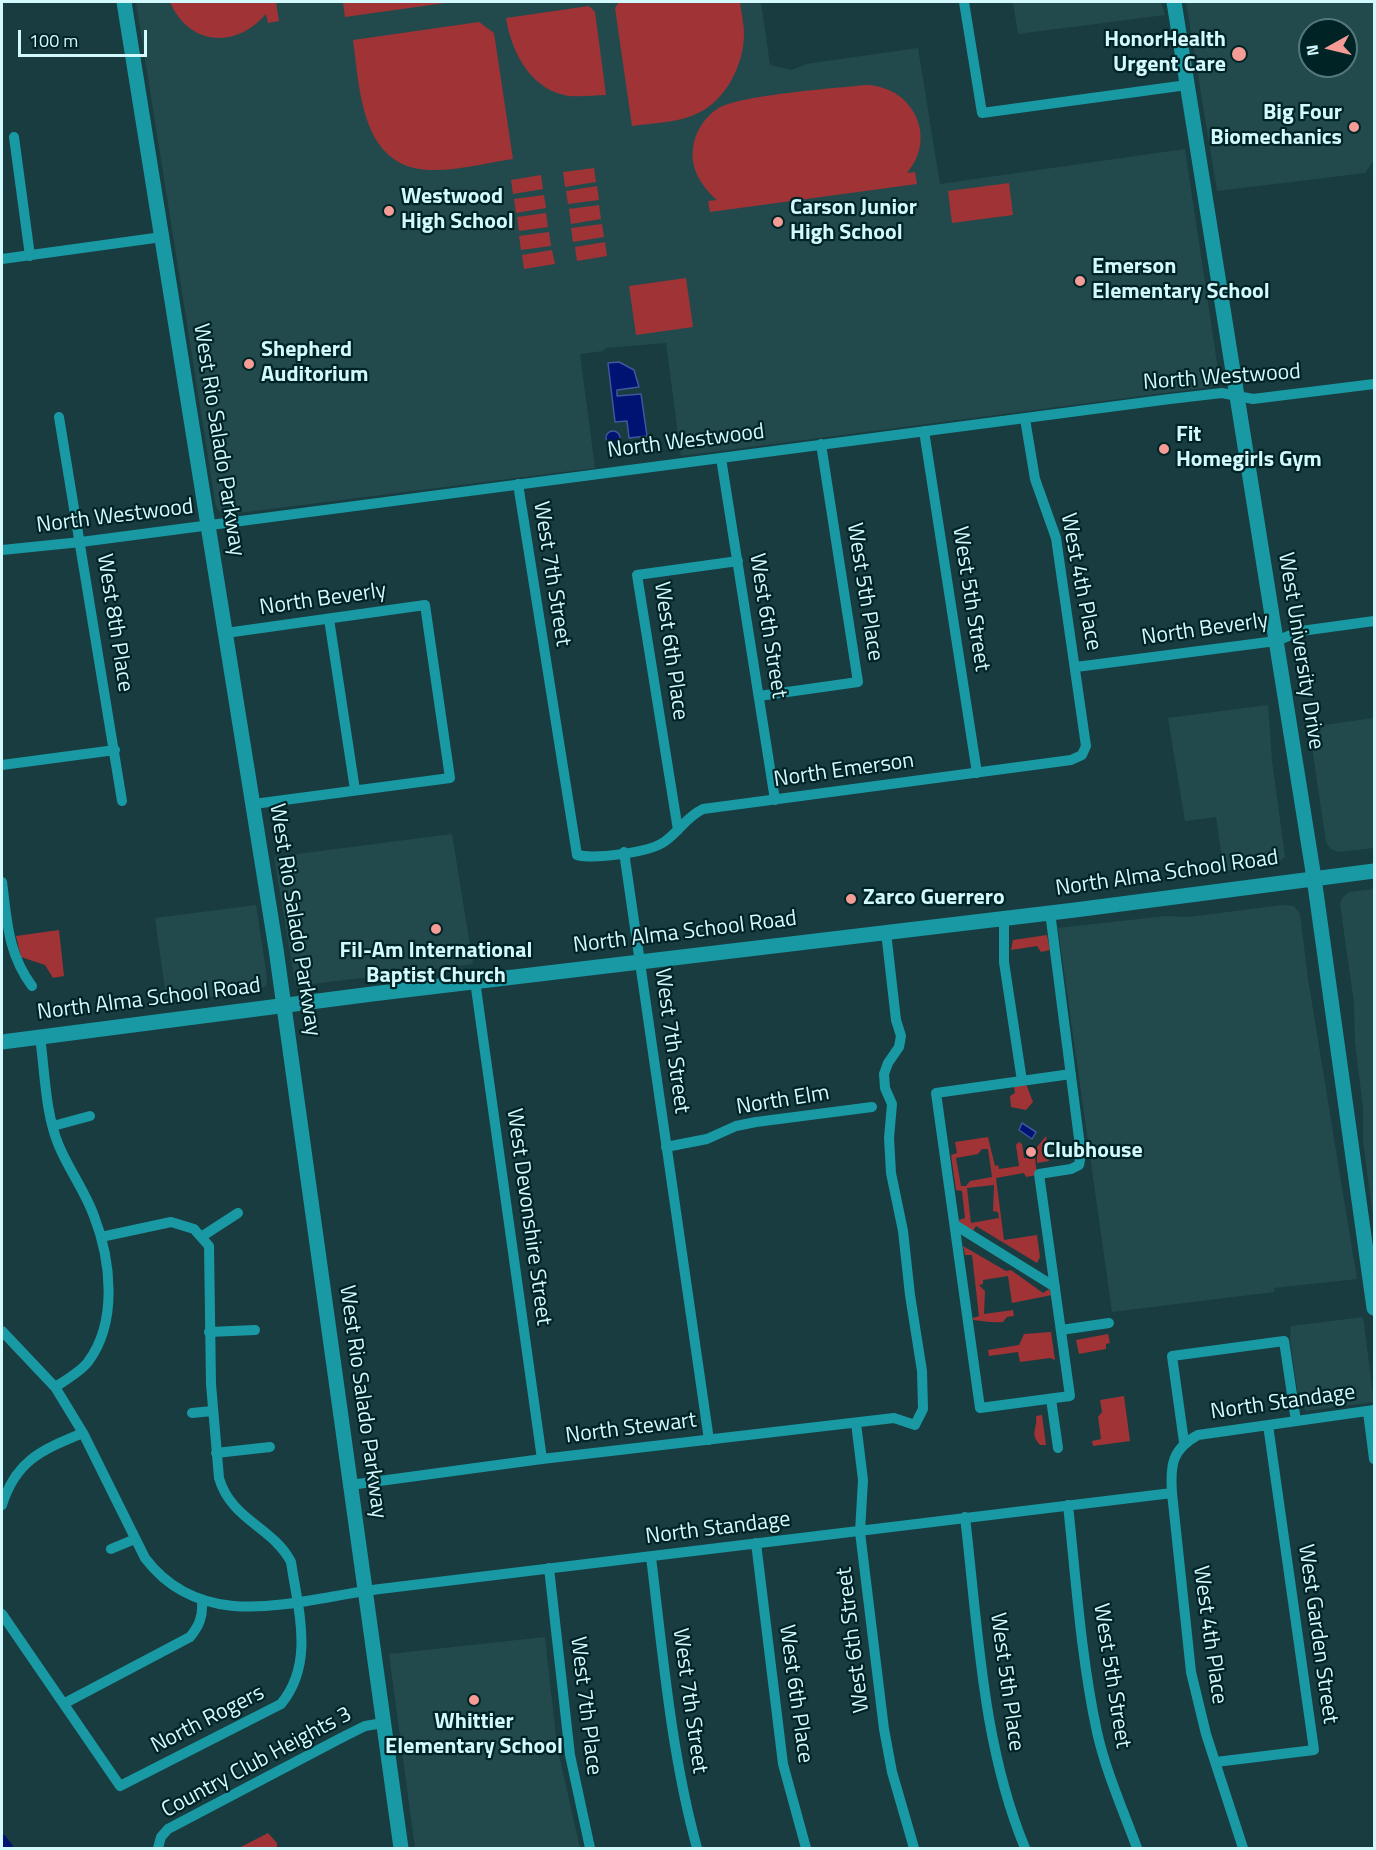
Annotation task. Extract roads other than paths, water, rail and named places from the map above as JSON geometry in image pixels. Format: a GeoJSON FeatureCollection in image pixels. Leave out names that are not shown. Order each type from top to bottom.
{"type":"FeatureCollection","features":[{"type":"Feature","properties":{"kind":"main road","name":"West Rio Salado Parkway"},"geometry":{"type":"LineString","coordinates":[[124,2],[285,1005],[401,1848]]}},
{"type":"Feature","properties":{"kind":"main road","name":"West University Drive"},"geometry":{"type":"LineString","coordinates":[[1174,2],[1314,878],[1374,1308]]}},
{"type":"Feature","properties":{"kind":"main road","name":"North Alma School Road"},"geometry":{"type":"LineString","coordinates":[[2,1042],[1374,870]]}},
{"type":"Feature","properties":{"kind":"street"},"geometry":{"type":"LineString","coordinates":[[964,2],[982,113],[1187,85]]}},
{"type":"Feature","properties":{"kind":"street"},"geometry":{"type":"LineString","coordinates":[[14,137],[30,256]]}},
{"type":"Feature","properties":{"kind":"street"},"geometry":{"type":"LineString","coordinates":[[2,259],[162,237]]}},
{"type":"Feature","properties":{"kind":"street","name":"North Westwood"},"geometry":{"type":"LineString","coordinates":[[2,550],[81,542],[1220,393],[1255,399],[1374,384]]}},
{"type":"Feature","properties":{"kind":"street","name":"West 8th Place"},"geometry":{"type":"LineString","coordinates":[[59,417],[122,801]]}},
{"type":"Feature","properties":{"kind":"street","name":"West 4th Place"},"geometry":{"type":"LineString","coordinates":[[1025,418],[1035,479],[1056,538],[1086,746],[1082,754]]}},
{"type":"Feature","properties":{"kind":"street","name":"West 5th Street"},"geometry":{"type":"LineString","coordinates":[[924,431],[977,773]]}},
{"type":"Feature","properties":{"kind":"street","name":"West 5th Place"},"geometry":{"type":"LineString","coordinates":[[759,696],[858,682],[821,444]]}},
{"type":"Feature","properties":{"kind":"street","name":"West 6th Street"},"geometry":{"type":"LineString","coordinates":[[721,458],[775,800]]}},
{"type":"Feature","properties":{"kind":"street","name":"West 7th Street"},"geometry":{"type":"LineString","coordinates":[[518,484],[577,855],[587,857],[624,852],[709,1440]]}},
{"type":"Feature","properties":{"kind":"street","name":"West 6th Place"},"geometry":{"type":"LineString","coordinates":[[678,830],[637,575],[738,561]]}},
{"type":"Feature","properties":{"kind":"street","name":"North Beverly"},"geometry":{"type":"LineString","coordinates":[[226,633],[425,605],[450,778],[355,790]]}},
{"type":"Feature","properties":{"kind":"street"},"geometry":{"type":"LineString","coordinates":[[254,804],[355,790],[329,619]]}},
{"type":"Feature","properties":{"kind":"street","name":"North Beverly"},"geometry":{"type":"LineString","coordinates":[[1076,667],[1276,641],[1301,631],[1374,621]]}},
{"type":"Feature","properties":{"kind":"street"},"geometry":{"type":"LineString","coordinates":[[2,765],[115,750]]}},
{"type":"Feature","properties":{"kind":"street","name":"North Emerson"},"geometry":{"type":"LineString","coordinates":[[624,852],[662,844],[690,815],[703,809],[1071,760],[1082,754]]}},
{"type":"Feature","properties":{"kind":"street"},"geometry":{"type":"LineString","coordinates":[[2,882],[13,954],[19,968],[32,986]]}},
{"type":"Feature","properties":{"kind":"street"},"geometry":{"type":"LineString","coordinates":[[1050,912],[1082,1154],[1079,1165],[1071,1169],[1039,1174],[1070,1396],[980,1408],[936,1093],[1071,1074]]}},
{"type":"Feature","properties":{"kind":"street"},"geometry":{"type":"LineString","coordinates":[[1004,918],[1004,962],[1022,1081]]}},
{"type":"Feature","properties":{"kind":"street","name":"North Stewart"},"geometry":{"type":"LineString","coordinates":[[350,1485],[542,1459],[894,1418],[915,1425],[923,1409],[922,1371],[903,1231],[891,1173],[889,1138],[891,1104],[884,1074],[888,1063],[899,1047],[901,1036],[896,1020],[886,932]]}},
{"type":"Feature","properties":{"kind":"street","name":"West Devonshire Street"},"geometry":{"type":"LineString","coordinates":[[475,981],[542,1459]]}},
{"type":"Feature","properties":{"kind":"street"},"geometry":{"type":"LineString","coordinates":[[40,1037],[53,1126],[59,1146],[85,1196],[101,1237],[108,1298],[107,1322],[87,1363],[55,1387]]}},
{"type":"Feature","properties":{"kind":"street","name":"North Elm"},"geometry":{"type":"LineString","coordinates":[[666,1147],[707,1139],[736,1126],[756,1122],[872,1107]]}},
{"type":"Feature","properties":{"kind":"street"},"geometry":{"type":"LineString","coordinates":[[53,1126],[90,1116]]}},
{"type":"Feature","properties":{"kind":"street"},"geometry":{"type":"LineString","coordinates":[[101,1237],[171,1221],[185,1224],[201,1237],[238,1213]]}},
{"type":"Feature","properties":{"kind":"street"},"geometry":{"type":"LineString","coordinates":[[955,1225],[1055,1287]]}},
{"type":"Feature","properties":{"kind":"street","name":"North Rogers"},"geometry":{"type":"LineString","coordinates":[[65,1702],[120,1786],[281,1704],[291,1692],[302,1661],[291,1563],[284,1548],[239,1513],[229,1501],[219,1478],[212,1411],[209,1332],[211,1262],[209,1246],[201,1237]]}},
{"type":"Feature","properties":{"kind":"street"},"geometry":{"type":"LineString","coordinates":[[1061,1330],[1109,1323]]}},
{"type":"Feature","properties":{"kind":"street"},"geometry":{"type":"LineString","coordinates":[[209,1332],[255,1330]]}},
{"type":"Feature","properties":{"kind":"street"},"geometry":{"type":"LineString","coordinates":[[2,1331],[55,1387],[83,1433],[145,1558],[167,1584],[202,1602],[201,1621],[190,1637],[65,1702],[2,1614]]}},
{"type":"Feature","properties":{"kind":"street"},"geometry":{"type":"LineString","coordinates":[[1184,1442],[1172,1356],[1284,1341],[1296,1421]]}},
{"type":"Feature","properties":{"kind":"street"},"geometry":{"type":"LineString","coordinates":[[1050,1399],[1058,1448]]}},
{"type":"Feature","properties":{"kind":"street"},"geometry":{"type":"LineString","coordinates":[[192,1413],[212,1411]]}},
{"type":"Feature","properties":{"kind":"street"},"geometry":{"type":"LineString","coordinates":[[1371,1411],[1374,1459]]}},
{"type":"Feature","properties":{"kind":"street","name":"North Standage"},"geometry":{"type":"LineString","coordinates":[[202,1602],[239,1606],[297,1602],[366,1590],[1172,1493],[1173,1460],[1184,1442],[1198,1435],[1371,1411]]}},
{"type":"Feature","properties":{"kind":"street","name":"West 6th Street"},"geometry":{"type":"LineString","coordinates":[[856,1423],[863,1480],[860,1532],[884,1729],[892,1772],[914,1848]]}},
{"type":"Feature","properties":{"kind":"street","name":"West Garden Street"},"geometry":{"type":"LineString","coordinates":[[1216,1762],[1314,1750],[1268,1425]]}},
{"type":"Feature","properties":{"kind":"street"},"geometry":{"type":"LineString","coordinates":[[2,1505],[7,1488],[24,1463],[83,1433]]}},
{"type":"Feature","properties":{"kind":"street"},"geometry":{"type":"LineString","coordinates":[[216,1453],[270,1447]]}},
{"type":"Feature","properties":{"kind":"street","name":"West 4th Place"},"geometry":{"type":"LineString","coordinates":[[1172,1493],[1191,1672],[1206,1734],[1243,1848]]}},
{"type":"Feature","properties":{"kind":"street","name":"West 5th Street"},"geometry":{"type":"LineString","coordinates":[[1068,1505],[1089,1687],[1097,1734],[1106,1766],[1137,1848]]}},
{"type":"Feature","properties":{"kind":"street","name":"West 5th Place"},"geometry":{"type":"LineString","coordinates":[[965,1517],[992,1736],[1011,1810],[1025,1848]]}},
{"type":"Feature","properties":{"kind":"street"},"geometry":{"type":"LineString","coordinates":[[111,1549],[135,1539]]}},
{"type":"Feature","properties":{"kind":"street","name":"West 6th Place"},"geometry":{"type":"LineString","coordinates":[[756,1543],[781,1752],[806,1848]]}},
{"type":"Feature","properties":{"kind":"street","name":"West 7th Street"},"geometry":{"type":"LineString","coordinates":[[651,1557],[672,1737],[697,1848]]}},
{"type":"Feature","properties":{"kind":"street","name":"West 7th Place"},"geometry":{"type":"LineString","coordinates":[[549,1568],[570,1755],[590,1848]]}},
{"type":"Feature","properties":{"kind":"street","name":"Country Club Heights 3"},"geometry":{"type":"LineString","coordinates":[[158,1848],[161,1837],[168,1829],[364,1726],[383,1723]]}},
{"type":"Feature","properties":{"kind":"waterway"},"geometry":{"type":"LineString","coordinates":[[2,1839],[9,1848]]}},
{"type":"Feature","properties":{"kind":"place","name":"HonorHealth Urgent Care"},"geometry":{"type":"Point","coordinates":[1239,54]}},
{"type":"Feature","properties":{"kind":"place","name":"Big Four Biomechanics"},"geometry":{"type":"Point","coordinates":[1354,127]}},
{"type":"Feature","properties":{"kind":"place","name":"Westwood High School"},"geometry":{"type":"Point","coordinates":[389,211]}},
{"type":"Feature","properties":{"kind":"place","name":"Carson Junior High School"},"geometry":{"type":"Point","coordinates":[778,222]}},
{"type":"Feature","properties":{"kind":"place","name":"Emerson Elementary School"},"geometry":{"type":"Point","coordinates":[1080,281]}},
{"type":"Feature","properties":{"kind":"place","name":"Shepherd Auditorium"},"geometry":{"type":"Point","coordinates":[249,364]}},
{"type":"Feature","properties":{"kind":"place","name":"Fit Homegirls Gym"},"geometry":{"type":"Point","coordinates":[1164,449]}},
{"type":"Feature","properties":{"kind":"place","name":"Zarco Guerrero"},"geometry":{"type":"Point","coordinates":[851,899]}},
{"type":"Feature","properties":{"kind":"place","name":"Fil-Am International Baptist Church"},"geometry":{"type":"Point","coordinates":[436,929]}},
{"type":"Feature","properties":{"kind":"place","name":"Clubhouse"},"geometry":{"type":"Point","coordinates":[1031,1152]}},
{"type":"Feature","properties":{"kind":"place","name":"Whittier Elementary School"},"geometry":{"type":"Point","coordinates":[474,1700]}}]}
